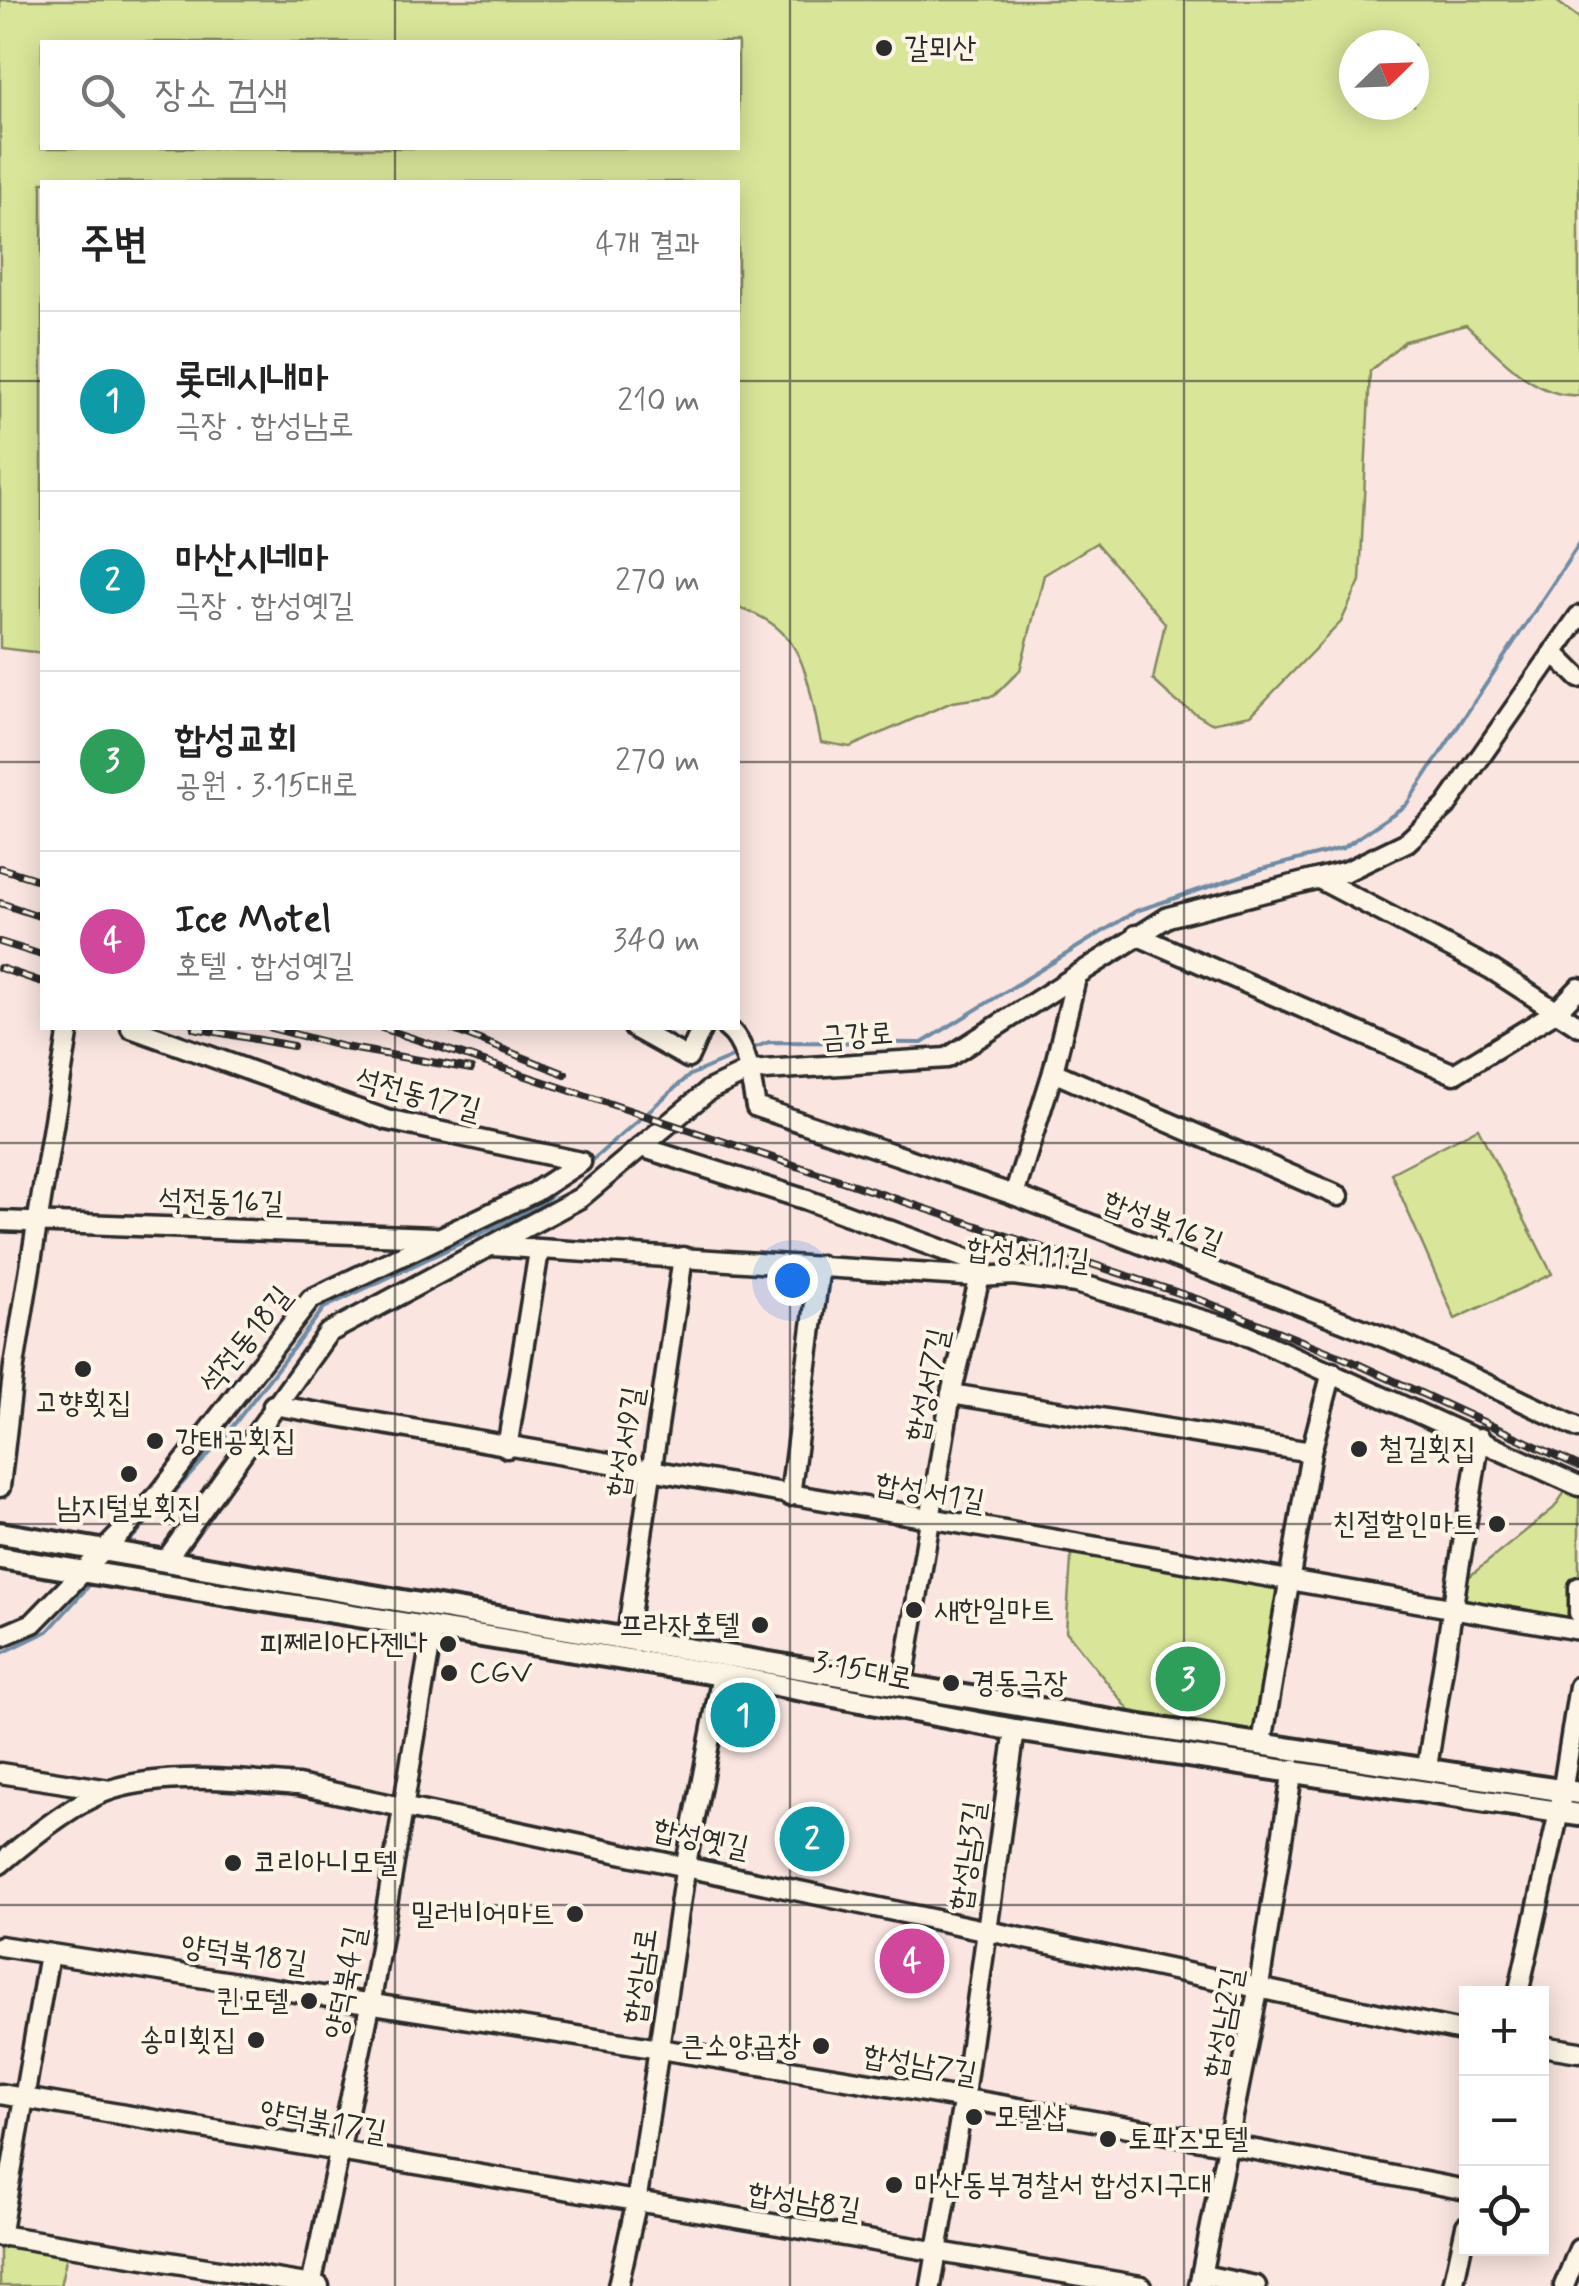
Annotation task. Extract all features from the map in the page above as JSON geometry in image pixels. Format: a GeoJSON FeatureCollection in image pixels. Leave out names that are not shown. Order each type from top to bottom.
{"type":"FeatureCollection","features":[{"type":"Feature","properties":{"kind":"main road"},"geometry":{"type":"LineString","coordinates":[[0,1532],[105,1552]]}},
{"type":"Feature","properties":{"kind":"main road","name":"3·15대로"},"geometry":{"type":"LineString","coordinates":[[105,1552],[1427,1767],[1570,1803]]}},
{"type":"Feature","properties":{"kind":"main road"},"geometry":{"type":"LineString","coordinates":[[0,1558],[86,1572]]}},
{"type":"Feature","properties":{"kind":"main road","name":"3·15대로"},"geometry":{"type":"LineString","coordinates":[[86,1572],[722,1675],[1014,1730],[1570,1803]]}},
{"type":"Feature","properties":{"kind":"street","name":"금강로"},"geometry":{"type":"LineString","coordinates":[[158,1558],[328,1333],[580,1198],[709,1090],[748,1068],[947,1058],[1168,917],[1319,879],[1407,842],[1446,806],[1579,616]]}},
{"type":"Feature","properties":{"kind":"street"},"geometry":{"type":"LineString","coordinates":[[1553,652],[1579,678]]}},
{"type":"Feature","properties":{"kind":"street"},"geometry":{"type":"LineString","coordinates":[[1319,879],[1491,970],[1579,1026]]}},
{"type":"Feature","properties":{"kind":"street"},"geometry":{"type":"LineString","coordinates":[[1136,936],[1454,1074],[1557,1011],[1579,988]]}},
{"type":"Feature","properties":{"kind":"street"},"geometry":{"type":"LineString","coordinates":[[1014,1195],[1053,1072],[1076,978]]}},
{"type":"Feature","properties":{"kind":"street"},"geometry":{"type":"LineString","coordinates":[[0,1486],[7,1365],[69,1030]]}},
{"type":"Feature","properties":{"kind":"street","name":"석전동17길"},"geometry":{"type":"LineString","coordinates":[[137,1030],[387,1120],[581,1162]]}},
{"type":"Feature","properties":{"kind":"street"},"geometry":{"type":"LineString","coordinates":[[638,1030],[688,1058],[701,1030]]}},
{"type":"Feature","properties":{"kind":"street"},"geometry":{"type":"LineString","coordinates":[[732,1034],[748,1068]]}},
{"type":"Feature","properties":{"kind":"street","name":"합성북16길"},"geometry":{"type":"LineString","coordinates":[[748,1068],[756,1107],[1014,1195],[1399,1343],[1579,1428]]}},
{"type":"Feature","properties":{"kind":"street"},"geometry":{"type":"LineString","coordinates":[[1053,1072],[1339,1196]]}},
{"type":"Feature","properties":{"kind":"street"},"geometry":{"type":"LineString","coordinates":[[640,1147],[806,1200],[970,1260],[980,1277]]}},
{"type":"Feature","properties":{"kind":"street","name":"석전동18길"},"geometry":{"type":"LineString","coordinates":[[0,1637],[33,1623],[160,1494],[311,1299],[535,1192],[581,1162]]}},
{"type":"Feature","properties":{"kind":"street","name":"석전동16길"},"geometry":{"type":"LineString","coordinates":[[0,1221],[440,1237]]}},
{"type":"Feature","properties":{"kind":"street","name":"합성서11길"},"geometry":{"type":"LineString","coordinates":[[492,1246],[538,1252],[684,1257],[980,1277],[1013,1275],[1076,1284],[1233,1328],[1579,1486]]}},
{"type":"Feature","properties":{"kind":"street"},"geometry":{"type":"LineString","coordinates":[[507,1448],[538,1252]]}},
{"type":"Feature","properties":{"kind":"street","name":"합성서9길"},"geometry":{"type":"LineString","coordinates":[[627,1636],[648,1471],[684,1257]]}},
{"type":"Feature","properties":{"kind":"street"},"geometry":{"type":"LineString","coordinates":[[790,1496],[820,1266]]}},
{"type":"Feature","properties":{"kind":"street","name":"합성서7길"},"geometry":{"type":"LineString","coordinates":[[903,1682],[952,1394],[980,1277]]}},
{"type":"Feature","properties":{"kind":"street"},"geometry":{"type":"LineString","coordinates":[[1262,1743],[1311,1452],[1332,1372]]}},
{"type":"Feature","properties":{"kind":"street"},"geometry":{"type":"LineString","coordinates":[[952,1394],[1311,1452]]}},
{"type":"Feature","properties":{"kind":"street","name":"합성서1길"},"geometry":{"type":"LineString","coordinates":[[273,1405],[931,1522],[1579,1630]]}},
{"type":"Feature","properties":{"kind":"street"},"geometry":{"type":"LineString","coordinates":[[1427,1767],[1480,1438]]}},
{"type":"Feature","properties":{"kind":"street"},"geometry":{"type":"LineString","coordinates":[[1579,1587],[1579,1613]]}},
{"type":"Feature","properties":{"kind":"street","name":"양덕북4길"},"geometry":{"type":"LineString","coordinates":[[314,2286],[371,2002],[433,1628]]}},
{"type":"Feature","properties":{"kind":"street","name":"합성남로"},"geometry":{"type":"LineString","coordinates":[[618,2286],[636,2204],[686,1864],[722,1675]]}},
{"type":"Feature","properties":{"kind":"street"},"geometry":{"type":"LineString","coordinates":[[1520,1986],[1570,1803],[1579,1686]]}},
{"type":"Feature","properties":{"kind":"street","name":"합성남3길"},"geometry":{"type":"LineString","coordinates":[[930,2286],[963,2102],[1014,1730]]}},
{"type":"Feature","properties":{"kind":"street","name":"합성남2길"},"geometry":{"type":"LineString","coordinates":[[1201,2281],[1259,1986],[1293,1768]]}},
{"type":"Feature","properties":{"kind":"street"},"geometry":{"type":"LineString","coordinates":[[0,1772],[110,1790]]}},
{"type":"Feature","properties":{"kind":"street","name":"합성옛길"},"geometry":{"type":"LineString","coordinates":[[0,1864],[37,1833],[110,1790],[224,1779],[298,1785],[1459,2030]]}},
{"type":"Feature","properties":{"kind":"street","name":"양덕북18길"},"geometry":{"type":"LineString","coordinates":[[0,1946],[659,2045]]}},
{"type":"Feature","properties":{"kind":"street"},"geometry":{"type":"LineString","coordinates":[[48,1954],[0,2236],[314,2286]]}},
{"type":"Feature","properties":{"kind":"street","name":"합성남7길"},"geometry":{"type":"LineString","coordinates":[[659,2045],[963,2102],[1230,2143],[1459,2189]]}},
{"type":"Feature","properties":{"kind":"street"},"geometry":{"type":"LineString","coordinates":[[1549,2047],[1579,2052]]}},
{"type":"Feature","properties":{"kind":"street","name":"양덕북17길"},"geometry":{"type":"LineString","coordinates":[[0,2094],[636,2204]]}},
{"type":"Feature","properties":{"kind":"street","name":"합성남8길"},"geometry":{"type":"LineString","coordinates":[[636,2204],[1141,2286]]}},
{"type":"Feature","properties":{"kind":"street"},"geometry":{"type":"LineString","coordinates":[[1564,2286],[1579,2249]]}},
{"type":"Feature","properties":{"kind":"street"},"geometry":{"type":"LineString","coordinates":[[1453,2286],[1460,2256]]}},
{"type":"Feature","properties":{"kind":"street"},"geometry":{"type":"LineString","coordinates":[[1201,2281],[1256,2286]]}},
{"type":"Feature","properties":{"kind":"green space"},"geometry":{"type":"Polygon","coordinates":[[[0,0],[1555,0],[1579,18],[1579,395],[1547,390],[1532,382],[1466,325],[1405,341],[1370,371],[1360,581],[1341,622],[1251,715],[1211,723],[1177,702],[1153,680],[1165,623],[1096,543],[1044,575],[1020,670],[994,696],[952,702],[850,747],[821,742],[807,678],[791,643],[778,628],[740,609],[740,180],[40,180],[40,653],[0,648],[0,0]]]}},
{"type":"Feature","properties":{"kind":"green space"},"geometry":{"type":"Polygon","coordinates":[[[1478,1128],[1552,1274],[1455,1319],[1391,1173],[1478,1128]]]}},
{"type":"Feature","properties":{"kind":"green space"},"geometry":{"type":"Polygon","coordinates":[[[1569,1486],[1579,1486],[1579,1630],[1450,1609],[1456,1576],[1470,1576],[1554,1508],[1569,1486]]]}},
{"type":"Feature","properties":{"kind":"green space"},"geometry":{"type":"Polygon","coordinates":[[[1072,1545],[1288,1582],[1262,1743],[1142,1726],[1066,1631],[1072,1545]]]}},
{"type":"Feature","properties":{"kind":"green space"},"geometry":{"type":"Polygon","coordinates":[[[0,2235],[69,2246],[60,2286],[0,2286],[0,2235]]]}},
{"type":"Feature","properties":{"kind":"waterway"},"geometry":{"type":"LineString","coordinates":[[751,1049],[769,1042],[922,1043],[1136,911],[1262,869],[1343,848],[1406,805],[1579,544]]}},
{"type":"Feature","properties":{"kind":"waterway"},"geometry":{"type":"LineString","coordinates":[[589,1163],[690,1075],[737,1055]]}},
{"type":"Feature","properties":{"kind":"waterway"},"geometry":{"type":"LineString","coordinates":[[125,1546],[222,1440],[324,1308],[539,1206],[570,1179]]}},
{"type":"Feature","properties":{"kind":"waterway"},"geometry":{"type":"LineString","coordinates":[[0,1654],[48,1631],[95,1579]]}},
{"type":"Feature","properties":{"kind":"railway"},"geometry":{"type":"LineString","coordinates":[[0,868],[40,880]]}},
{"type":"Feature","properties":{"kind":"railway"},"geometry":{"type":"LineString","coordinates":[[0,903],[40,916]]}},
{"type":"Feature","properties":{"kind":"railway"},"geometry":{"type":"LineString","coordinates":[[0,942],[40,954]]}},
{"type":"Feature","properties":{"kind":"railway"},"geometry":{"type":"LineString","coordinates":[[0,968],[40,981]]}},
{"type":"Feature","properties":{"kind":"railway"},"geometry":{"type":"LineString","coordinates":[[205,1030],[293,1046]]}},
{"type":"Feature","properties":{"kind":"railway"},"geometry":{"type":"LineString","coordinates":[[279,1030],[344,1047],[471,1069]]}},
{"type":"Feature","properties":{"kind":"railway"},"geometry":{"type":"LineString","coordinates":[[388,1030],[1203,1301],[1351,1361],[1579,1466]]}},
{"type":"Feature","properties":{"kind":"railway"},"geometry":{"type":"LineString","coordinates":[[454,1030],[565,1074]]}},
{"type":"Feature","properties":{"kind":"place","name":"갈뫼산"},"geometry":{"type":"Point","coordinates":[884,48]}},
{"type":"Feature","properties":{"kind":"place","name":"고향횟집"},"geometry":{"type":"Point","coordinates":[83,1369]}},
{"type":"Feature","properties":{"kind":"place","name":"강태공횟집"},"geometry":{"type":"Point","coordinates":[155,1441]}},
{"type":"Feature","properties":{"kind":"place","name":"철길횟집"},"geometry":{"type":"Point","coordinates":[1359,1449]}},
{"type":"Feature","properties":{"kind":"place","name":"남지털보횟집"},"geometry":{"type":"Point","coordinates":[129,1474]}},
{"type":"Feature","properties":{"kind":"place","name":"친절할인마트"},"geometry":{"type":"Point","coordinates":[1497,1524]}},
{"type":"Feature","properties":{"kind":"place","name":"새한일마트"},"geometry":{"type":"Point","coordinates":[914,1610]}},
{"type":"Feature","properties":{"kind":"place","name":"프라자호텔"},"geometry":{"type":"Point","coordinates":[760,1625]}},
{"type":"Feature","properties":{"kind":"place","name":"피쩨리아다젠나"},"geometry":{"type":"Point","coordinates":[448,1644]}},
{"type":"Feature","properties":{"kind":"place","name":"CGV"},"geometry":{"type":"Point","coordinates":[449,1673]}},
{"type":"Feature","properties":{"kind":"place","name":"합성교회"},"geometry":{"type":"Point","coordinates":[1188,1679]}},
{"type":"Feature","properties":{"kind":"place","name":"경동극장"},"geometry":{"type":"Point","coordinates":[951,1683]}},
{"type":"Feature","properties":{"kind":"place","name":"롯데시내마"},"geometry":{"type":"Point","coordinates":[743,1715]}},
{"type":"Feature","properties":{"kind":"place","name":"마산시네마"},"geometry":{"type":"Point","coordinates":[812,1839]}},
{"type":"Feature","properties":{"kind":"place","name":"코리아니모텔"},"geometry":{"type":"Point","coordinates":[233,1863]}},
{"type":"Feature","properties":{"kind":"place","name":"밀러비어마트"},"geometry":{"type":"Point","coordinates":[575,1914]}},
{"type":"Feature","properties":{"kind":"place","name":"Ice Motel"},"geometry":{"type":"Point","coordinates":[912,1961]}},
{"type":"Feature","properties":{"kind":"place","name":"퀸모텔"},"geometry":{"type":"Point","coordinates":[309,2001]}},
{"type":"Feature","properties":{"kind":"place","name":"송미횟집"},"geometry":{"type":"Point","coordinates":[256,2040]}},
{"type":"Feature","properties":{"kind":"place","name":"큰소양곱창"},"geometry":{"type":"Point","coordinates":[821,2046]}},
{"type":"Feature","properties":{"kind":"place","name":"모텔샵"},"geometry":{"type":"Point","coordinates":[974,2117]}},
{"type":"Feature","properties":{"kind":"place","name":"토파즈모텔"},"geometry":{"type":"Point","coordinates":[1108,2139]}},
{"type":"Feature","properties":{"kind":"place","name":"마산동부경찰서 합성지구대"},"geometry":{"type":"Point","coordinates":[894,2185]}}]}
